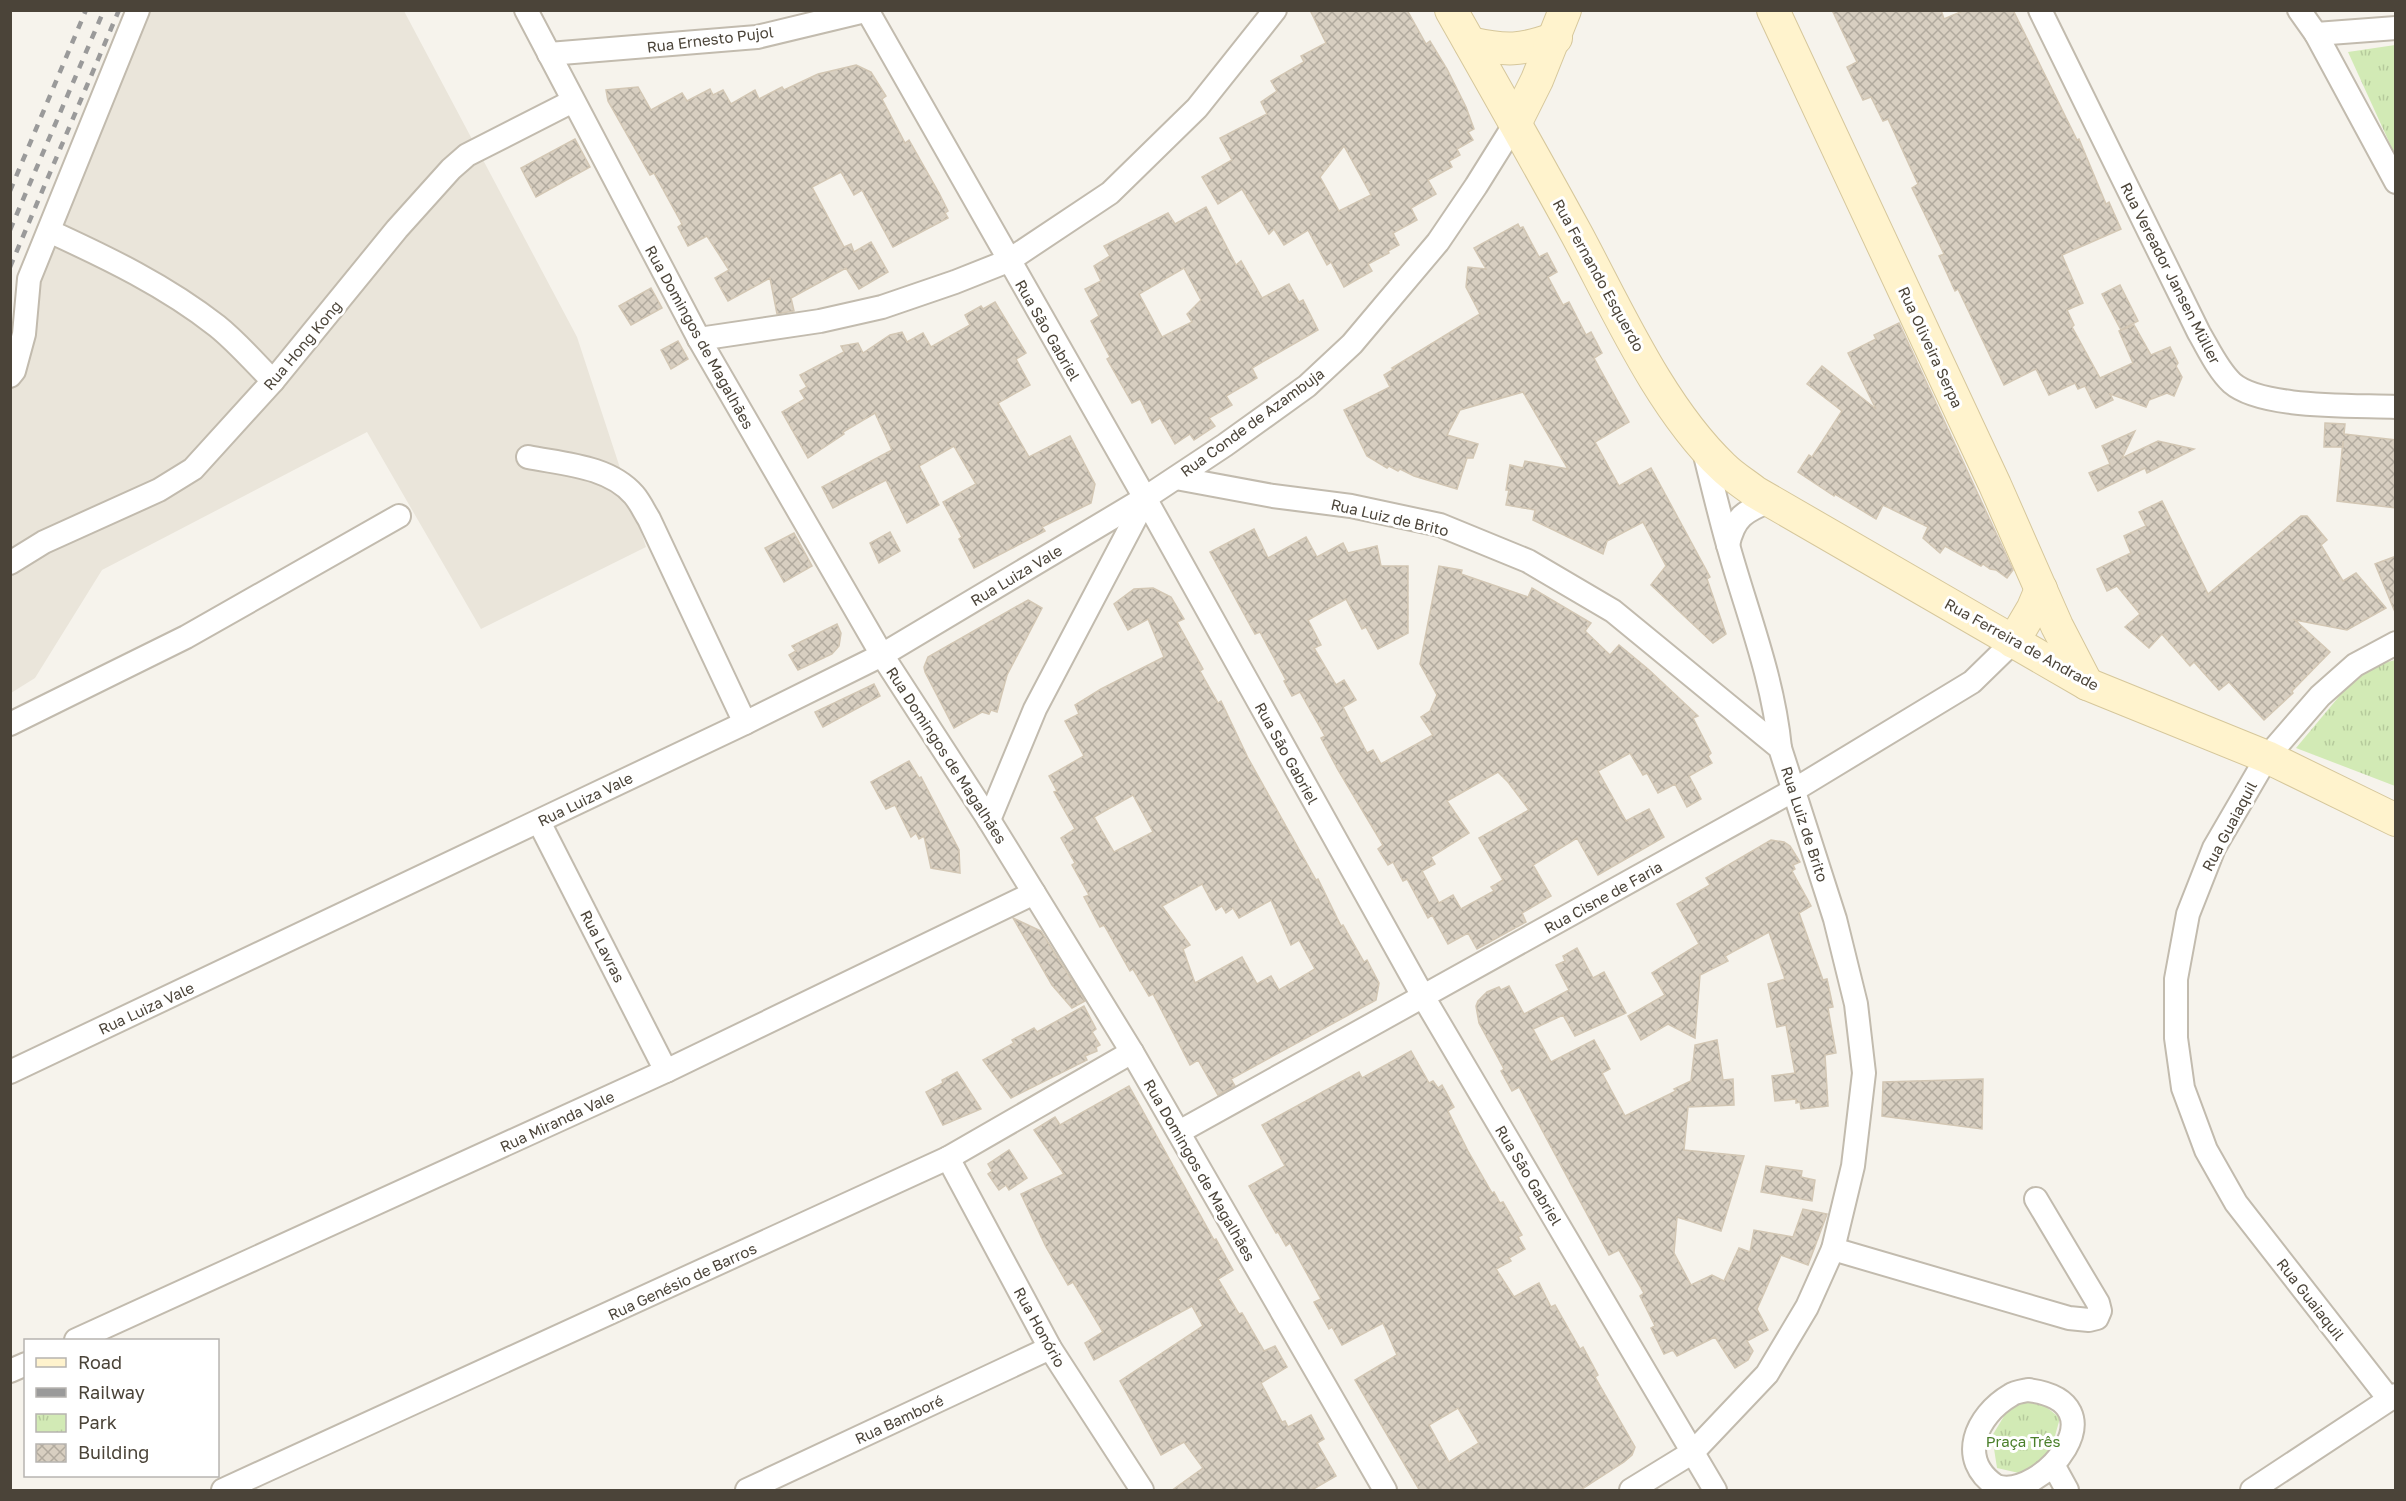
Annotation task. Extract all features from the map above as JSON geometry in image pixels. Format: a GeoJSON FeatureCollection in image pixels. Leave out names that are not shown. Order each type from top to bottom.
{"type":"FeatureCollection","features":[{"type":"Feature","properties":{"kind":"street"},"geometry":{"type":"LineString","coordinates":[[10,376],[14,371],[24,334],[29,279],[138,10]]}},
{"type":"Feature","properties":{"kind":"street","name":"Rua Domingos de Magalhães"},"geometry":{"type":"LineString","coordinates":[[526,10],[699,339],[882,655],[989,820],[1132,1052],[1384,1491]]}},
{"type":"Feature","properties":{"kind":"street"},"geometry":{"type":"LineString","coordinates":[[699,339],[820,321],[882,307],[1008,261],[1110,193],[1197,108],[1275,10]]}},
{"type":"Feature","properties":{"kind":"street","name":"Rua Fernando Esquerdo"},"geometry":{"type":"LineString","coordinates":[[1451,10],[1516,122],[1650,368],[1702,446],[1728,545],[1765,665],[1776,709],[1780,748]]}},
{"type":"Feature","properties":{"kind":"street","name":"Rua Oliveira Serpa"},"geometry":{"type":"LineString","coordinates":[[1773,10],[1995,485],[2057,626],[2087,684]]}},
{"type":"Feature","properties":{"kind":"street","name":"Rua Vereador Jansen Müller"},"geometry":{"type":"LineString","coordinates":[[2040,10],[2199,333],[2218,366],[2233,384],[2254,396],[2284,401],[2396,407]]}},
{"type":"Feature","properties":{"kind":"street"},"geometry":{"type":"LineString","coordinates":[[2299,10],[2316,34],[2396,182]]}},
{"type":"Feature","properties":{"kind":"street","name":"Rua Ernesto Pujol"},"geometry":{"type":"LineString","coordinates":[[549,54],[757,37],[868,11]]}},
{"type":"Feature","properties":{"kind":"street","name":"Rua São Gabriel"},"geometry":{"type":"LineString","coordinates":[[868,11],[1008,261],[1145,498],[1424,998],[1715,1491]]}},
{"type":"Feature","properties":{"kind":"street"},"geometry":{"type":"LineString","coordinates":[[1470,43],[1507,49],[1529,48],[1560,24]]}},
{"type":"Feature","properties":{"kind":"street","name":"Rua Conde de Azambuja"},"geometry":{"type":"LineString","coordinates":[[989,820],[1035,709],[1145,498],[1226,445],[1307,386],[1352,344],[1438,242],[1476,186],[1516,122],[1560,24]]}},
{"type":"Feature","properties":{"kind":"street"},"geometry":{"type":"LineString","coordinates":[[2316,34],[2396,28]]}},
{"type":"Feature","properties":{"kind":"street","name":"Rua Hong Kong"},"geometry":{"type":"LineString","coordinates":[[10,563],[44,542],[159,490],[193,469],[273,381],[397,229],[451,169],[467,155],[573,101]]}},
{"type":"Feature","properties":{"kind":"street"},"geometry":{"type":"LineString","coordinates":[[50,231],[112,260],[178,299],[218,327],[273,381]]}},
{"type":"Feature","properties":{"kind":"street","name":"Rua Ferreira de Andrade"},"geometry":{"type":"LineString","coordinates":[[1702,446],[1724,469],[1770,501],[2087,684],[2266,757],[2396,820]]}},
{"type":"Feature","properties":{"kind":"street"},"geometry":{"type":"LineString","coordinates":[[528,457],[594,471],[615,479],[633,495],[649,519],[745,723]]}},
{"type":"Feature","properties":{"kind":"street","name":"Rua Luiz de Brito"},"geometry":{"type":"LineString","coordinates":[[1176,478],[1273,496],[1351,506],[1440,525],[1528,561],[1613,610],[1780,748],[1835,919],[1854,993],[1864,1073],[1853,1166],[1833,1249],[1807,1307],[1767,1374],[1693,1452],[1631,1491]]}},
{"type":"Feature","properties":{"kind":"street","name":"Rua Luiza Vale"},"geometry":{"type":"LineString","coordinates":[[10,1072],[539,822],[882,655],[1145,498]]}},
{"type":"Feature","properties":{"kind":"street"},"geometry":{"type":"LineString","coordinates":[[1728,545],[1731,530],[1738,519],[1750,509],[1770,501]]}},
{"type":"Feature","properties":{"kind":"street"},"geometry":{"type":"LineString","coordinates":[[10,724],[186,637],[399,516]]}},
{"type":"Feature","properties":{"kind":"street"},"geometry":{"type":"LineString","coordinates":[[2013,642],[2033,608],[2041,589]]}},
{"type":"Feature","properties":{"kind":"street"},"geometry":{"type":"LineString","coordinates":[[2013,642],[2046,628],[2057,626]]}},
{"type":"Feature","properties":{"kind":"street","name":"Rua Cisne de Faria"},"geometry":{"type":"LineString","coordinates":[[1179,1132],[1424,998],[1794,790],[1972,682],[2013,642]]}},
{"type":"Feature","properties":{"kind":"street","name":"Rua Guaiaquil"},"geometry":{"type":"LineString","coordinates":[[2392,1397],[2236,1203],[2205,1150],[2183,1088],[2176,1038],[2176,979],[2188,914],[2214,848],[2266,757],[2319,696],[2355,665],[2396,643]]}},
{"type":"Feature","properties":{"kind":"street","name":"Rua Lavras"},"geometry":{"type":"LineString","coordinates":[[539,822],[666,1071]]}},
{"type":"Feature","properties":{"kind":"street","name":"Rua Miranda Vale"},"geometry":{"type":"LineString","coordinates":[[80,1339],[666,1071],[1034,893]]}},
{"type":"Feature","properties":{"kind":"street","name":"Rua Genésio de Barros"},"geometry":{"type":"LineString","coordinates":[[223,1491],[948,1158],[1132,1052]]}},
{"type":"Feature","properties":{"kind":"street","name":"Rua Honório"},"geometry":{"type":"LineString","coordinates":[[948,1158],[1050,1348],[1142,1491]]}},
{"type":"Feature","properties":{"kind":"street"},"geometry":{"type":"LineString","coordinates":[[1833,1249],[2069,1318],[2089,1320],[2097,1318],[2100,1311],[2098,1303],[2036,1199]]}},
{"type":"Feature","properties":{"kind":"street","name":"Rua Bamboré"},"geometry":{"type":"LineString","coordinates":[[747,1491],[1050,1348]]}},
{"type":"Feature","properties":{"kind":"street"},"geometry":{"type":"LineString","coordinates":[[10,1371],[24,1365]]}},
{"type":"Feature","properties":{"kind":"street"},"geometry":{"type":"LineString","coordinates":[[2028,1390],[2045,1392],[2060,1401],[2070,1416],[2073,1433],[2069,1450],[2056,1470],[2040,1482],[2021,1490],[2000,1489],[1983,1477],[1978,1468],[1973,1458],[1974,1437],[1985,1420],[2011,1394],[2028,1390]]}},
{"type":"Feature","properties":{"kind":"street"},"geometry":{"type":"LineString","coordinates":[[2252,1491],[2392,1397]]}},
{"type":"Feature","properties":{"kind":"street"},"geometry":{"type":"LineString","coordinates":[[2056,1470],[2067,1491]]}},
{"type":"Feature","properties":{"kind":"shaded area"},"geometry":{"type":"Polygon","coordinates":[[[150,11],[404,11],[577,337],[646,547],[481,629],[367,432],[102,570],[35,678],[11,693],[11,342],[150,11]]]}},
{"type":"Feature","properties":{"kind":"green space"},"geometry":{"type":"Polygon","coordinates":[[[2396,45],[2395,155],[2348,52],[2396,45]]]}},
{"type":"Feature","properties":{"kind":"green space"},"geometry":{"type":"Polygon","coordinates":[[[2395,660],[2395,786],[2296,748],[2362,669],[2395,660]]]}},
{"type":"Feature","properties":{"kind":"green space","name":"Praça Três"},"geometry":{"type":"Polygon","coordinates":[[[2015,1398],[2036,1399],[2060,1418],[2051,1450],[2036,1477],[1997,1468],[1992,1436],[2015,1398]]]}},
{"type":"Feature","properties":{"kind":"building"},"geometry":{"type":"Polygon","coordinates":[[[1310,10],[1407,10],[1426,44],[1430,41],[1447,69],[1474,129],[1468,132],[1473,140],[1457,149],[1460,155],[1449,161],[1452,167],[1428,180],[1436,194],[1411,208],[1417,220],[1393,233],[1399,245],[1368,264],[1372,271],[1344,287],[1331,262],[1327,265],[1308,230],[1284,245],[1274,229],[1269,234],[1242,189],[1218,204],[1202,177],[1232,160],[1220,138],[1267,114],[1261,102],[1277,91],[1271,81],[1304,62],[1301,56],[1326,43],[1310,10]],[[1344,146],[1320,177],[1339,211],[1371,195],[1344,146]]]}},
{"type":"Feature","properties":{"kind":"building"},"geometry":{"type":"Polygon","coordinates":[[[1832,10],[1941,10],[1944,19],[1965,10],[2013,10],[2077,140],[2079,139],[2106,204],[2109,202],[2121,229],[2062,255],[2083,303],[2067,310],[2074,325],[2072,327],[2100,378],[2133,363],[2119,331],[2134,325],[2151,355],[2170,347],[2182,377],[2174,396],[2167,393],[2149,400],[2146,407],[2110,394],[2113,400],[2096,408],[2085,386],[2078,389],[2075,383],[2049,395],[2036,369],[2004,385],[1958,289],[1955,291],[1939,256],[1944,254],[1912,188],[1918,184],[1888,119],[1883,121],[1871,97],[1863,100],[1847,67],[1857,62],[1832,10]]]}},
{"type":"Feature","properties":{"kind":"building"},"geometry":{"type":"Polygon","coordinates":[[[856,65],[871,72],[886,96],[882,99],[905,143],[909,140],[939,193],[948,211],[945,213],[948,218],[893,247],[862,190],[854,195],[841,172],[812,187],[844,247],[851,244],[854,252],[871,242],[888,272],[859,289],[846,268],[791,298],[794,311],[777,314],[770,278],[728,301],[715,278],[729,270],[707,236],[688,246],[678,227],[682,224],[654,173],[650,175],[608,101],[606,90],[638,87],[651,110],[682,93],[687,101],[710,89],[713,95],[723,90],[731,104],[755,90],[759,99],[782,87],[784,90],[818,74],[856,65]]]}},
{"type":"Feature","properties":{"kind":"building"},"geometry":{"type":"Polygon","coordinates":[[[575,139],[590,167],[536,197],[521,168],[575,139]]]}},
{"type":"Feature","properties":{"kind":"building"},"geometry":{"type":"Polygon","coordinates":[[[1206,207],[1236,265],[1241,261],[1262,298],[1289,284],[1299,302],[1303,300],[1318,330],[1252,368],[1257,378],[1226,396],[1232,405],[1209,418],[1215,426],[1194,440],[1190,434],[1175,444],[1160,418],[1152,423],[1140,399],[1132,403],[1107,359],[1110,357],[1091,321],[1099,316],[1085,289],[1101,281],[1094,266],[1110,256],[1104,246],[1168,213],[1175,224],[1206,207]],[[1184,268],[1139,294],[1162,337],[1192,322],[1187,314],[1201,300],[1184,268]]]}},
{"type":"Feature","properties":{"kind":"building"},"geometry":{"type":"Polygon","coordinates":[[[1518,224],[1520,228],[1523,227],[1539,257],[1547,253],[1557,272],[1548,277],[1563,305],[1569,302],[1586,335],[1591,332],[1602,353],[1594,358],[1629,422],[1595,442],[1619,486],[1651,468],[1710,577],[1707,579],[1726,634],[1713,643],[1651,585],[1666,566],[1643,522],[1607,541],[1603,554],[1533,520],[1535,510],[1506,505],[1510,465],[1523,468],[1525,461],[1568,469],[1523,392],[1460,410],[1447,435],[1478,444],[1473,458],[1467,458],[1457,489],[1414,476],[1400,469],[1398,471],[1389,466],[1387,468],[1367,456],[1344,410],[1390,387],[1384,375],[1394,369],[1392,368],[1480,314],[1466,287],[1468,267],[1486,269],[1474,248],[1518,224]]]}},
{"type":"Feature","properties":{"kind":"building"},"geometry":{"type":"Polygon","coordinates":[[[2120,285],[2138,321],[2121,330],[2102,294],[2120,285]]]}},
{"type":"Feature","properties":{"kind":"building"},"geometry":{"type":"Polygon","coordinates":[[[651,288],[662,308],[631,325],[619,306],[651,288]]]}},
{"type":"Feature","properties":{"kind":"building"},"geometry":{"type":"Polygon","coordinates":[[[995,302],[1026,353],[1016,359],[1030,385],[998,403],[1029,457],[1070,436],[1095,484],[1091,503],[1042,527],[1045,531],[974,568],[959,539],[962,537],[943,502],[976,484],[954,446],[919,466],[939,505],[907,523],[886,480],[833,508],[822,487],[892,450],[875,413],[843,432],[844,434],[808,458],[782,412],[805,399],[800,391],[807,387],[800,375],[844,352],[841,346],[858,343],[863,353],[890,335],[902,332],[907,342],[923,333],[931,347],[970,325],[965,315],[981,306],[983,309],[995,302]]]}},
{"type":"Feature","properties":{"kind":"building"},"geometry":{"type":"Polygon","coordinates":[[[1899,323],[2013,570],[2007,578],[1996,570],[1983,564],[1981,566],[1945,546],[1940,553],[1923,538],[1928,527],[1883,505],[1876,519],[1835,494],[1834,496],[1798,472],[1809,455],[1812,457],[1842,411],[1807,384],[1822,366],[1876,409],[1848,353],[1876,339],[1874,335],[1899,323]]]}},
{"type":"Feature","properties":{"kind":"building"},"geometry":{"type":"Polygon","coordinates":[[[678,341],[688,359],[671,369],[661,350],[678,341]]]}},
{"type":"Feature","properties":{"kind":"building"},"geometry":{"type":"Polygon","coordinates":[[[2325,423],[2345,424],[2344,434],[2396,440],[2396,508],[2337,501],[2342,447],[2324,447],[2325,423]]]}},
{"type":"Feature","properties":{"kind":"building"},"geometry":{"type":"Polygon","coordinates":[[[2135,431],[2122,458],[2158,441],[2194,449],[2147,473],[2145,468],[2098,491],[2089,473],[2110,464],[2102,446],[2135,431]]]}},
{"type":"Feature","properties":{"kind":"building"},"geometry":{"type":"Polygon","coordinates":[[[2162,501],[2208,594],[2301,516],[2307,516],[2327,540],[2321,545],[2343,581],[2356,573],[2386,608],[2347,630],[2295,620],[2330,652],[2292,691],[2293,693],[2264,720],[2229,682],[2219,690],[2194,662],[2190,666],[2162,634],[2149,648],[2125,627],[2140,614],[2117,586],[2107,591],[2097,569],[2131,553],[2124,536],[2146,526],[2139,512],[2162,501]]]}},
{"type":"Feature","properties":{"kind":"building"},"geometry":{"type":"Polygon","coordinates":[[[1254,529],[1268,558],[1306,537],[1317,557],[1343,543],[1348,553],[1377,546],[1381,566],[1408,566],[1408,633],[1378,649],[1366,627],[1362,629],[1346,599],[1308,620],[1321,645],[1314,648],[1336,685],[1344,680],[1356,700],[1343,707],[1367,753],[1373,750],[1381,764],[1433,735],[1421,717],[1430,711],[1437,695],[1420,664],[1439,566],[1462,570],[1461,574],[1528,597],[1532,588],[1591,623],[1585,631],[1610,655],[1619,645],[1698,716],[1693,718],[1711,753],[1708,756],[1712,763],[1689,776],[1701,799],[1687,807],[1675,784],[1658,793],[1647,773],[1643,775],[1630,753],[1598,771],[1626,821],[1649,809],[1664,837],[1598,875],[1577,838],[1533,865],[1551,896],[1522,913],[1526,922],[1477,949],[1468,933],[1448,944],[1432,915],[1428,918],[1407,879],[1403,881],[1393,862],[1388,865],[1378,849],[1383,845],[1338,770],[1321,738],[1325,736],[1300,692],[1292,696],[1260,632],[1255,634],[1210,552],[1254,529]],[[1498,772],[1447,801],[1469,833],[1431,857],[1435,864],[1422,871],[1439,903],[1453,895],[1461,909],[1494,891],[1491,887],[1503,880],[1479,838],[1529,810],[1498,772]]]}},
{"type":"Feature","properties":{"kind":"building"},"geometry":{"type":"Polygon","coordinates":[[[890,532],[900,551],[879,563],[870,543],[890,532]]]}},
{"type":"Feature","properties":{"kind":"building"},"geometry":{"type":"Polygon","coordinates":[[[794,533],[812,566],[784,582],[765,548],[794,533]]]}},
{"type":"Feature","properties":{"kind":"building"},"geometry":{"type":"Polygon","coordinates":[[[2396,556],[2396,612],[2395,612],[2375,564],[2396,556]]]}},
{"type":"Feature","properties":{"kind":"building"},"geometry":{"type":"Polygon","coordinates":[[[1153,588],[1171,597],[1184,619],[1177,622],[1203,669],[1200,671],[1218,703],[1221,701],[1248,758],[1316,880],[1318,879],[1341,926],[1343,925],[1364,962],[1367,960],[1379,983],[1376,1000],[1231,1079],[1235,1086],[1218,1095],[1198,1060],[1190,1065],[1153,994],[1149,996],[1133,969],[1130,971],[1104,925],[1100,927],[1084,897],[1089,895],[1072,865],[1075,863],[1061,838],[1075,829],[1054,792],[1057,791],[1049,776],[1084,756],[1065,721],[1079,714],[1075,705],[1164,657],[1148,619],[1128,630],[1114,604],[1134,589],[1153,588]],[[1133,795],[1094,817],[1114,852],[1153,832],[1133,795]],[[1202,884],[1162,906],[1190,945],[1183,949],[1195,983],[1242,957],[1257,984],[1271,976],[1279,990],[1315,969],[1299,940],[1291,945],[1271,900],[1239,918],[1233,908],[1226,913],[1222,906],[1216,910],[1202,884]]]}},
{"type":"Feature","properties":{"kind":"building"},"geometry":{"type":"Polygon","coordinates":[[[1028,600],[1042,608],[1007,675],[997,712],[991,710],[989,714],[982,712],[954,728],[925,672],[924,667],[928,657],[1028,600]]]}},
{"type":"Feature","properties":{"kind":"building"},"geometry":{"type":"Polygon","coordinates":[[[837,624],[841,633],[839,646],[832,654],[798,670],[789,655],[796,651],[792,646],[837,624]]]}},
{"type":"Feature","properties":{"kind":"building"},"geometry":{"type":"Polygon","coordinates":[[[874,684],[880,696],[823,727],[815,712],[874,684]]]}},
{"type":"Feature","properties":{"kind":"building"},"geometry":{"type":"Polygon","coordinates":[[[909,761],[919,778],[921,777],[959,850],[960,873],[931,868],[924,836],[919,839],[916,833],[911,837],[895,805],[886,809],[871,782],[909,761]]]}},
{"type":"Feature","properties":{"kind":"building"},"geometry":{"type":"Polygon","coordinates":[[[1771,840],[1784,842],[1790,846],[1800,862],[1793,865],[1795,869],[1792,871],[1811,906],[1799,913],[1823,980],[1827,979],[1833,1007],[1828,1008],[1836,1053],[1825,1055],[1828,1106],[1801,1109],[1800,1102],[1796,1103],[1796,1099],[1775,1101],[1772,1076],[1795,1073],[1786,1025],[1777,1027],[1768,984],[1785,979],[1769,932],[1725,956],[1728,961],[1700,975],[1695,1038],[1668,1024],[1641,1040],[1628,1016],[1665,995],[1652,973],[1699,944],[1677,904],[1710,885],[1706,878],[1771,840]]]}},
{"type":"Feature","properties":{"kind":"building"},"geometry":{"type":"Polygon","coordinates":[[[1013,918],[1041,931],[1085,1001],[1072,1008],[1052,985],[1013,918]]]}},
{"type":"Feature","properties":{"kind":"building"},"geometry":{"type":"Polygon","coordinates":[[[1577,948],[1593,978],[1604,972],[1626,1013],[1575,1036],[1563,1015],[1533,1029],[1551,1062],[1594,1040],[1610,1069],[1602,1073],[1625,1116],[1676,1091],[1674,1089],[1691,1081],[1695,1045],[1717,1040],[1723,1080],[1733,1079],[1734,1105],[1688,1107],[1684,1150],[1744,1156],[1721,1231],[1677,1217],[1674,1253],[1691,1285],[1712,1275],[1724,1281],[1739,1248],[1750,1252],[1754,1230],[1793,1237],[1803,1209],[1827,1214],[1808,1265],[1781,1255],[1757,1309],[1768,1330],[1747,1341],[1753,1351],[1748,1360],[1735,1368],[1715,1337],[1677,1356],[1673,1350],[1664,1354],[1651,1328],[1655,1326],[1640,1296],[1644,1293],[1619,1250],[1609,1255],[1519,1087],[1512,1091],[1501,1071],[1504,1069],[1479,1023],[1476,1006],[1478,1001],[1487,992],[1499,987],[1501,990],[1509,986],[1524,1014],[1569,990],[1556,965],[1565,961],[1563,956],[1577,948]]]}},
{"type":"Feature","properties":{"kind":"building"},"geometry":{"type":"Polygon","coordinates":[[[1084,1006],[1096,1029],[1092,1032],[1100,1045],[1096,1047],[1097,1051],[1085,1056],[1087,1060],[1011,1098],[983,1060],[1014,1043],[1012,1040],[1034,1028],[1037,1032],[1084,1006]]]}},
{"type":"Feature","properties":{"kind":"building"},"geometry":{"type":"Polygon","coordinates":[[[1411,1051],[1429,1083],[1433,1081],[1438,1088],[1442,1085],[1454,1107],[1448,1111],[1468,1151],[1492,1193],[1494,1192],[1500,1203],[1503,1202],[1522,1235],[1518,1237],[1525,1249],[1509,1258],[1511,1261],[1496,1269],[1514,1297],[1539,1283],[1551,1307],[1555,1305],[1580,1349],[1583,1347],[1598,1375],[1595,1377],[1635,1447],[1632,1455],[1624,1462],[1579,1491],[1420,1491],[1355,1380],[1397,1355],[1383,1323],[1342,1345],[1332,1327],[1329,1329],[1314,1302],[1321,1299],[1290,1243],[1286,1246],[1278,1232],[1276,1233],[1249,1186],[1285,1166],[1262,1125],[1359,1072],[1362,1078],[1411,1051]],[[1458,1408],[1429,1425],[1449,1462],[1479,1443],[1458,1408]]]}},
{"type":"Feature","properties":{"kind":"building"},"geometry":{"type":"Polygon","coordinates":[[[957,1072],[981,1109],[943,1125],[926,1092],[957,1072]]]}},
{"type":"Feature","properties":{"kind":"building"},"geometry":{"type":"Polygon","coordinates":[[[1983,1079],[1982,1129],[1882,1116],[1883,1082],[1983,1079]]]}},
{"type":"Feature","properties":{"kind":"building"},"geometry":{"type":"Polygon","coordinates":[[[1129,1086],[1233,1270],[1218,1279],[1239,1314],[1242,1313],[1264,1351],[1275,1346],[1287,1367],[1261,1383],[1282,1422],[1285,1421],[1288,1427],[1311,1415],[1324,1439],[1317,1443],[1336,1476],[1310,1491],[1171,1491],[1203,1468],[1184,1442],[1161,1455],[1120,1381],[1203,1326],[1192,1306],[1094,1360],[1085,1343],[1103,1332],[1073,1282],[1068,1285],[1046,1247],[1021,1194],[1064,1174],[1034,1130],[1055,1117],[1060,1125],[1129,1086]]]}},
{"type":"Feature","properties":{"kind":"building"},"geometry":{"type":"Polygon","coordinates":[[[1009,1150],[1027,1178],[1009,1190],[1006,1185],[999,1190],[988,1174],[992,1171],[988,1164],[1009,1150]]]}},
{"type":"Feature","properties":{"kind":"building"},"geometry":{"type":"Polygon","coordinates":[[[1766,1166],[1802,1171],[1801,1177],[1815,1180],[1812,1201],[1761,1192],[1766,1166]]]}},
{"type":"Feature","properties":{"kind":"railway"},"geometry":{"type":"LineString","coordinates":[[10,191],[86,10]]}},
{"type":"Feature","properties":{"kind":"railway"},"geometry":{"type":"LineString","coordinates":[[10,230],[104,10]]}},
{"type":"Feature","properties":{"kind":"railway"},"geometry":{"type":"LineString","coordinates":[[10,267],[119,10]]}}]}
